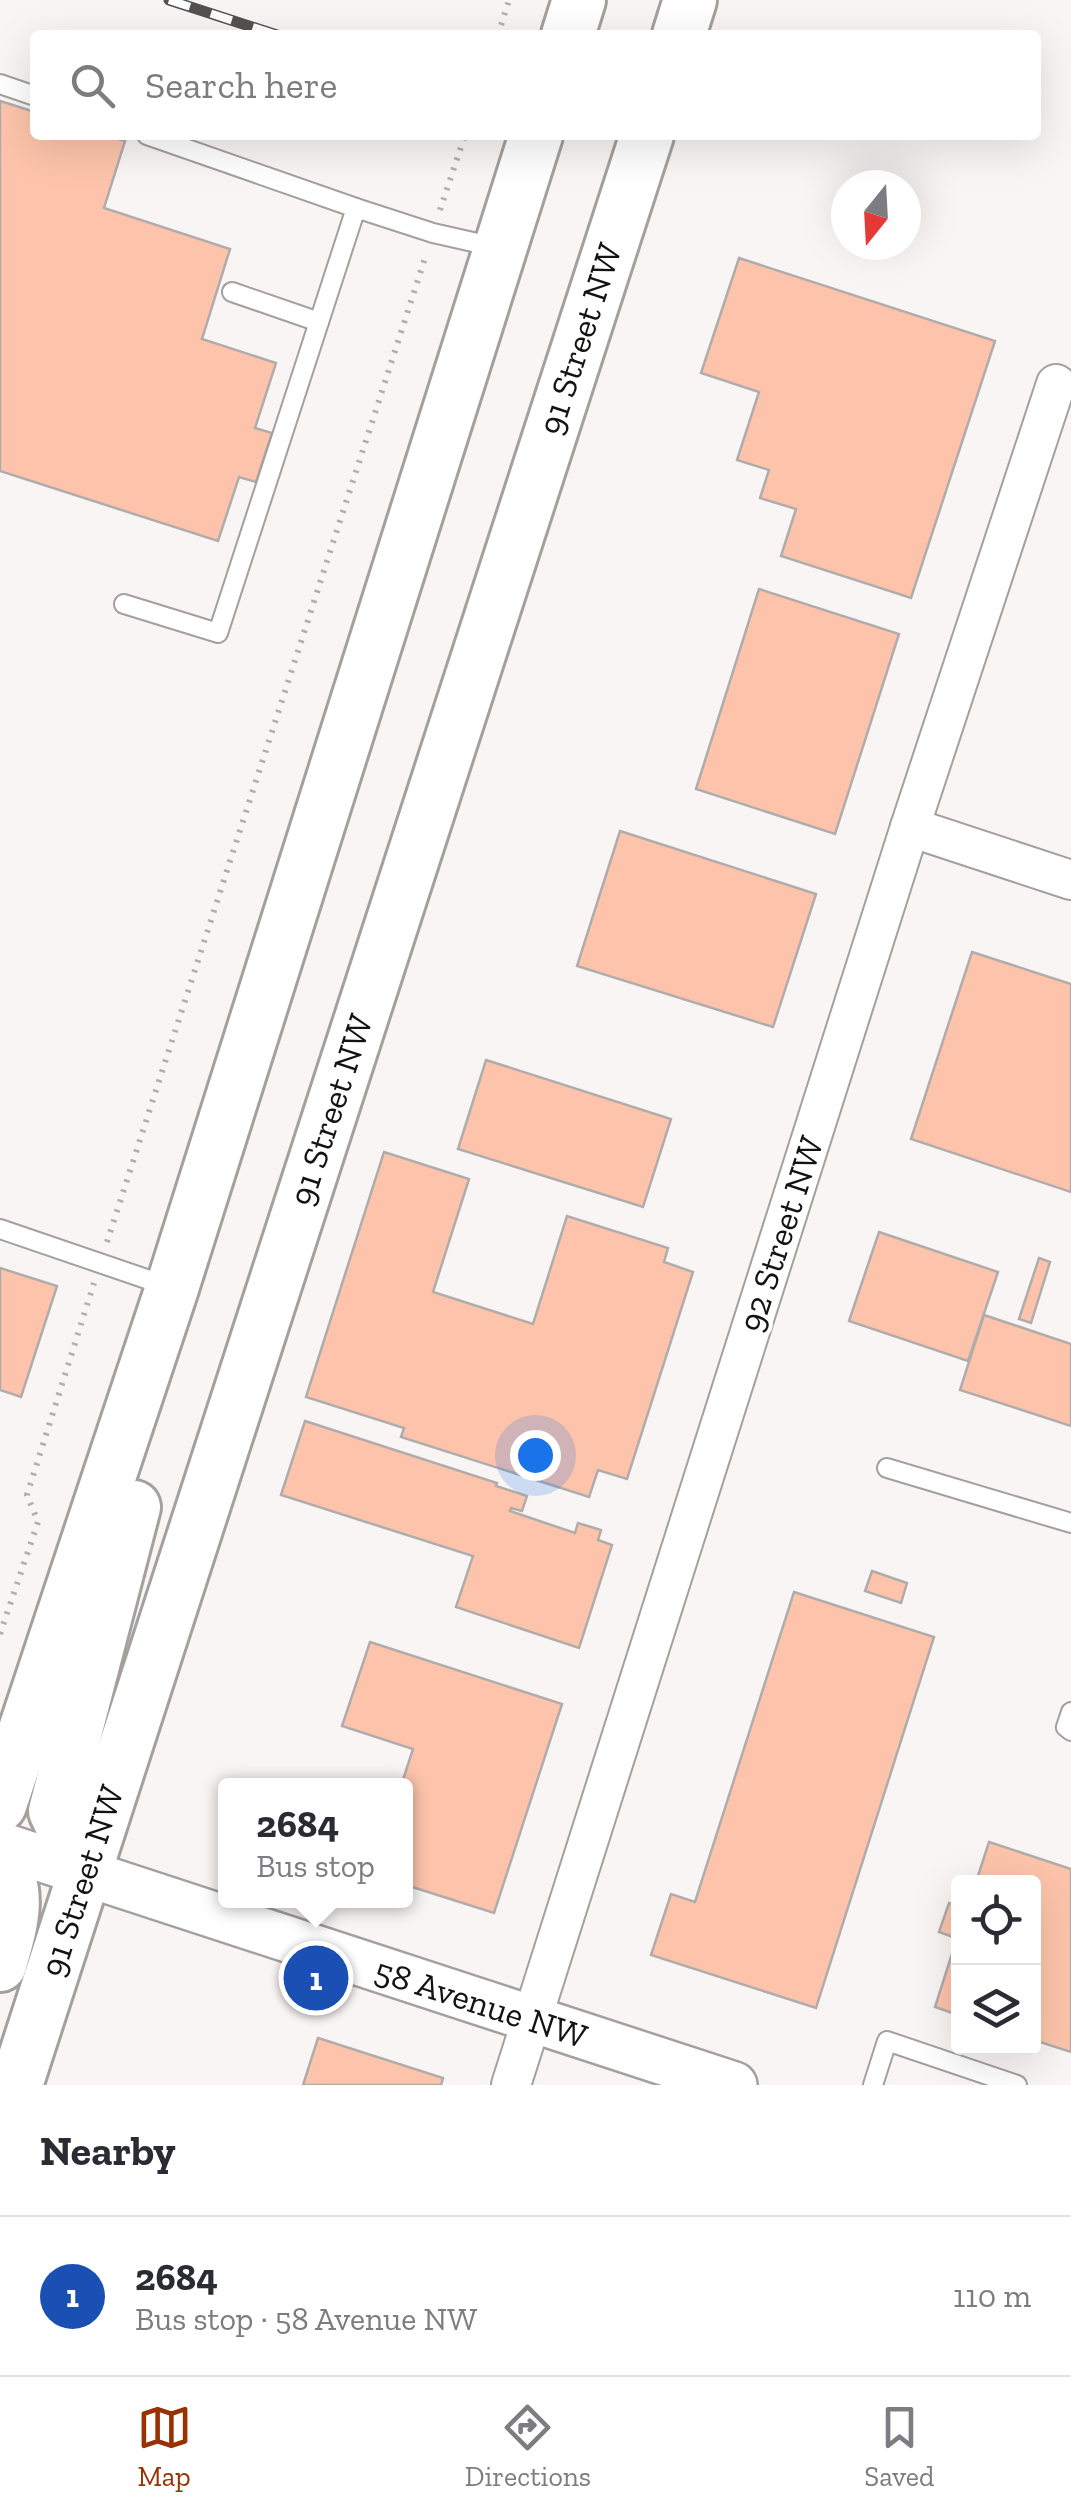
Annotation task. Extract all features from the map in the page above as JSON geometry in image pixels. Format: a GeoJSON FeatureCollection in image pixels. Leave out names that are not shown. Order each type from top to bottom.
{"type":"FeatureCollection","features":[{"type":"Feature","properties":{"kind":"main road"},"geometry":{"type":"LineString","coordinates":[[570,30],[580,0]]}},
{"type":"Feature","properties":{"kind":"main road"},"geometry":{"type":"LineString","coordinates":[[681,30],[690,0]]}},
{"type":"Feature","properties":{"kind":"main road"},"geometry":{"type":"LineString","coordinates":[[0,1805],[170,1294],[534,140]]}},
{"type":"Feature","properties":{"kind":"main road","name":"91 Street NW"},"geometry":{"type":"LineString","coordinates":[[16,2085],[644,140]]}},
{"type":"Feature","properties":{"kind":"main road"},"geometry":{"type":"LineString","coordinates":[[84,1874],[55,1811],[165,1396],[170,1294]]}},
{"type":"Feature","properties":{"kind":"main road"},"geometry":{"type":"LineString","coordinates":[[0,1859],[14,1888],[14,1912],[0,1965]]}},
{"type":"Feature","properties":{"kind":"street","name":"92 Street NW"},"geometry":{"type":"LineString","coordinates":[[511,2085],[910,827],[1056,384]]}},
{"type":"Feature","properties":{"kind":"street"},"geometry":{"type":"LineString","coordinates":[[910,827],[1071,880]]}},
{"type":"Feature","properties":{"kind":"street","name":"58 Avenue NW"},"geometry":{"type":"LineString","coordinates":[[0,1845],[734,2085]]}},
{"type":"Feature","properties":{"kind":"lane"},"geometry":{"type":"LineString","coordinates":[[0,84],[30,94]]}},
{"type":"Feature","properties":{"kind":"lane"},"geometry":{"type":"LineString","coordinates":[[161,140],[356,208],[500,248]]}},
{"type":"Feature","properties":{"kind":"lane"},"geometry":{"type":"LineString","coordinates":[[124,604],[218,634],[356,208]]}},
{"type":"Feature","properties":{"kind":"lane"},"geometry":{"type":"LineString","coordinates":[[232,292],[319,322]]}},
{"type":"Feature","properties":{"kind":"lane"},"geometry":{"type":"LineString","coordinates":[[0,1229],[100,1264],[170,1294]]}},
{"type":"Feature","properties":{"kind":"lane"},"geometry":{"type":"LineString","coordinates":[[887,1468],[1071,1523]]}},
{"type":"Feature","properties":{"kind":"lane"},"geometry":{"type":"LineString","coordinates":[[1071,1712],[1066,1727],[1071,1731]]}},
{"type":"Feature","properties":{"kind":"lane"},"geometry":{"type":"LineString","coordinates":[[872,2085],[887,2041],[1017,2085]]}},
{"type":"Feature","properties":{"kind":"path"},"geometry":{"type":"LineString","coordinates":[[500,30],[509,0]]}},
{"type":"Feature","properties":{"kind":"path"},"geometry":{"type":"LineString","coordinates":[[0,1634],[38,1522],[27,1495],[463,140]]}},
{"type":"Feature","properties":{"kind":"building"},"geometry":{"type":"Polygon","coordinates":[[[0,101],[30,110],[30,140],[125,141],[104,208],[230,249],[202,339],[276,363],[255,428],[272,433],[256,482],[239,477],[218,541],[0,471],[0,101]]]}},
{"type":"Feature","properties":{"kind":"building"},"geometry":{"type":"Polygon","coordinates":[[[739,258],[995,341],[911,598],[781,556],[796,509],[760,498],[769,470],[737,460],[759,392],[701,373],[739,258]]]}},
{"type":"Feature","properties":{"kind":"building"},"geometry":{"type":"Polygon","coordinates":[[[759,589],[899,634],[835,834],[696,789],[759,589]]]}},
{"type":"Feature","properties":{"kind":"building"},"geometry":{"type":"Polygon","coordinates":[[[620,831],[816,894],[773,1027],[577,966],[620,831]]]}},
{"type":"Feature","properties":{"kind":"building"},"geometry":{"type":"Polygon","coordinates":[[[972,952],[1071,984],[1071,1192],[911,1139],[972,952]]]}},
{"type":"Feature","properties":{"kind":"building"},"geometry":{"type":"Polygon","coordinates":[[[486,1060],[671,1119],[643,1207],[458,1149],[486,1060]]]}},
{"type":"Feature","properties":{"kind":"building"},"geometry":{"type":"Polygon","coordinates":[[[384,1152],[469,1179],[433,1292],[533,1324],[567,1216],[668,1248],[664,1262],[693,1272],[627,1479],[598,1470],[589,1497],[401,1437],[404,1428],[306,1397],[384,1152]]]}},
{"type":"Feature","properties":{"kind":"building"},"geometry":{"type":"Polygon","coordinates":[[[879,1232],[998,1272],[968,1361],[849,1321],[879,1232]]]}},
{"type":"Feature","properties":{"kind":"building"},"geometry":{"type":"Polygon","coordinates":[[[1039,1258],[1050,1262],[1031,1323],[1019,1319],[1039,1258]]]}},
{"type":"Feature","properties":{"kind":"building"},"geometry":{"type":"Polygon","coordinates":[[[0,1268],[57,1286],[21,1397],[0,1390],[0,1268]]]}},
{"type":"Feature","properties":{"kind":"building"},"geometry":{"type":"Polygon","coordinates":[[[984,1315],[1071,1344],[1071,1426],[960,1390],[984,1315]]]}},
{"type":"Feature","properties":{"kind":"building"},"geometry":{"type":"Polygon","coordinates":[[[305,1421],[527,1496],[522,1511],[510,1511],[575,1533],[578,1523],[601,1530],[598,1540],[612,1545],[579,1648],[456,1607],[473,1556],[281,1495],[305,1421]]]}},
{"type":"Feature","properties":{"kind":"building"},"geometry":{"type":"Polygon","coordinates":[[[872,1571],[907,1583],[901,1603],[865,1591],[872,1571]]]}},
{"type":"Feature","properties":{"kind":"building"},"geometry":{"type":"Polygon","coordinates":[[[794,1592],[934,1637],[816,2008],[651,1955],[671,1894],[695,1902],[794,1592]]]}},
{"type":"Feature","properties":{"kind":"building"},"geometry":{"type":"Polygon","coordinates":[[[370,1642],[562,1704],[494,1913],[413,1887],[413,1778],[404,1778],[413,1749],[342,1726],[370,1642]]]}},
{"type":"Feature","properties":{"kind":"building"},"geometry":{"type":"Polygon","coordinates":[[[989,1842],[1071,1869],[1071,2052],[1041,2042],[1041,1875],[978,1875],[989,1842]]]}},
{"type":"Feature","properties":{"kind":"building"},"geometry":{"type":"Polygon","coordinates":[[[949,1903],[951,1904],[951,1936],[939,1932],[949,1903]]]}},
{"type":"Feature","properties":{"kind":"building"},"geometry":{"type":"Polygon","coordinates":[[[951,1957],[951,2013],[935,2007],[951,1957]]]}},
{"type":"Feature","properties":{"kind":"building"},"geometry":{"type":"Polygon","coordinates":[[[318,2038],[443,2078],[441,2085],[303,2085],[318,2038]]]}},
{"type":"Feature","properties":{"kind":"railway"},"geometry":{"type":"LineString","coordinates":[[169,0],[262,30]]}},
{"type":"Feature","properties":{"kind":"place","name":"2684"},"geometry":{"type":"Point","coordinates":[316,1978]}}]}
